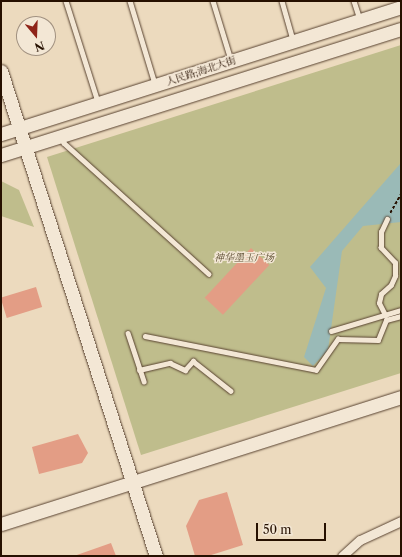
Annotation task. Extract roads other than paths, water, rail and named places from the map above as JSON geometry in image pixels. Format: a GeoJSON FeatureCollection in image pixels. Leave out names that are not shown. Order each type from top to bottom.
{"type":"FeatureCollection","features":[{"type":"Feature","properties":{"kind":"street","name":"人民路;海北大街"},"geometry":{"type":"LineString","coordinates":[[1,134],[401,7]]}},
{"type":"Feature","properties":{"kind":"street","name":"人民路;海北大街"},"geometry":{"type":"LineString","coordinates":[[1,155],[401,29]]}},
{"type":"Feature","properties":{"kind":"street"},"geometry":{"type":"LineString","coordinates":[[1,71],[156,556]]}},
{"type":"Feature","properties":{"kind":"street"},"geometry":{"type":"LineString","coordinates":[[1,530],[133,484],[401,397]]}},
{"type":"Feature","properties":{"kind":"street"},"geometry":{"type":"LineString","coordinates":[[1,524],[401,404]]}},
{"type":"Feature","properties":{"kind":"street"},"geometry":{"type":"LineString","coordinates":[[342,556],[360,540],[401,521]]}},
{"type":"Feature","properties":{"kind":"lane"},"geometry":{"type":"LineString","coordinates":[[66,1],[98,104]]}},
{"type":"Feature","properties":{"kind":"lane"},"geometry":{"type":"LineString","coordinates":[[130,1],[156,85]]}},
{"type":"Feature","properties":{"kind":"lane"},"geometry":{"type":"LineString","coordinates":[[213,1],[232,61]]}},
{"type":"Feature","properties":{"kind":"lane"},"geometry":{"type":"LineString","coordinates":[[282,1],[294,41]]}},
{"type":"Feature","properties":{"kind":"lane"},"geometry":{"type":"LineString","coordinates":[[354,1],[360,20]]}},
{"type":"Feature","properties":{"kind":"lane"},"geometry":{"type":"LineString","coordinates":[[61,136],[64,143],[208,274]]}},
{"type":"Feature","properties":{"kind":"lane"},"geometry":{"type":"LineString","coordinates":[[385,315],[379,303],[381,294],[391,285],[395,276],[394,263],[381,248],[381,232],[387,219]]}},
{"type":"Feature","properties":{"kind":"lane"},"geometry":{"type":"LineString","coordinates":[[331,331],[401,310]]}},
{"type":"Feature","properties":{"kind":"lane"},"geometry":{"type":"LineString","coordinates":[[145,336],[316,370],[338,339],[378,340],[386,320],[401,316]]}},
{"type":"Feature","properties":{"kind":"lane"},"geometry":{"type":"LineString","coordinates":[[128,333],[144,381]]}},
{"type":"Feature","properties":{"kind":"lane"},"geometry":{"type":"LineString","coordinates":[[140,370],[170,363],[185,370],[193,362],[231,391]]}},
{"type":"Feature","properties":{"kind":"water"},"geometry":{"type":"Polygon","coordinates":[[[400,164],[401,222],[363,226],[342,251],[328,350],[313,366],[304,357],[326,288],[310,267],[400,164]]]}},
{"type":"Feature","properties":{"kind":"park label","name":"神华墨玉广场"},"geometry":{"type":"Point","coordinates":[244,258]}}]}
